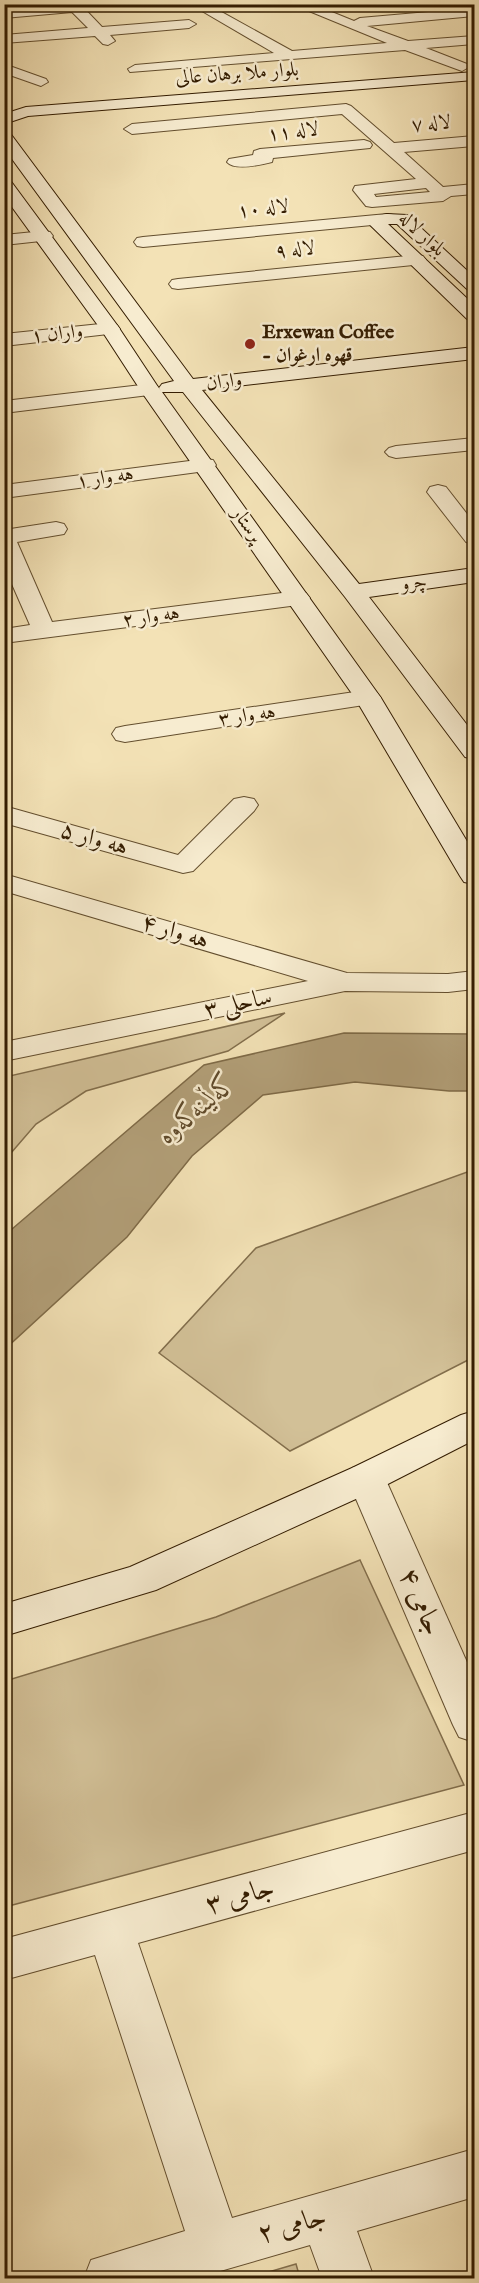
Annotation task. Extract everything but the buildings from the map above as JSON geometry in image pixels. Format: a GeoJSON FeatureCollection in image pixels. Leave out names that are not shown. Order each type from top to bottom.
{"type":"FeatureCollection","features":[{"type":"Feature","properties":{"kind":"street"},"geometry":{"type":"LineString","coordinates":[[196,4],[290,56]]}},
{"type":"Feature","properties":{"kind":"street"},"geometry":{"type":"LineString","coordinates":[[298,4],[468,66]]}},
{"type":"Feature","properties":{"kind":"street"},"geometry":{"type":"LineString","coordinates":[[4,14],[74,6],[151,83]]}},
{"type":"Feature","properties":{"kind":"street"},"geometry":{"type":"LineString","coordinates":[[351,23],[474,12]]}},
{"type":"Feature","properties":{"kind":"street"},"geometry":{"type":"LineString","coordinates":[[4,25],[136,15]]}},
{"type":"Feature","properties":{"kind":"street"},"geometry":{"type":"LineString","coordinates":[[4,39],[189,24]]}},
{"type":"Feature","properties":{"kind":"street"},"geometry":{"type":"LineString","coordinates":[[135,69],[474,40]]}},
{"type":"Feature","properties":{"kind":"street","name":"بلوار ملا برهان عالی"},"geometry":{"type":"LineString","coordinates":[[4,105],[26,101],[468,66]]}},
{"type":"Feature","properties":{"kind":"street"},"geometry":{"type":"LineString","coordinates":[[4,68],[41,82]]}},
{"type":"Feature","properties":{"kind":"street","name":"بلوار ملا برهان عالی"},"geometry":{"type":"LineString","coordinates":[[4,119],[26,112],[474,76]]}},
{"type":"Feature","properties":{"kind":"street","name":"لاله ۱۱"},"geometry":{"type":"LineString","coordinates":[[323,111],[345,109],[436,188]]}},
{"type":"Feature","properties":{"kind":"street"},"geometry":{"type":"LineString","coordinates":[[132,129],[323,111]]}},
{"type":"Feature","properties":{"kind":"street","name":"لاله ۱۱"},"geometry":{"type":"LineString","coordinates":[[323,111],[364,145],[406,185]]}},
{"type":"Feature","properties":{"kind":"street","name":"پرستار"},"geometry":{"type":"LineString","coordinates":[[4,135],[188,386],[472,743]]}},
{"type":"Feature","properties":{"kind":"street","name":"لاله ۷"},"geometry":{"type":"LineString","coordinates":[[392,148],[474,141]]}},
{"type":"Feature","properties":{"kind":"street","name":"لاله ۱۱"},"geometry":{"type":"LineString","coordinates":[[235,162],[266,159],[260,154],[364,145]]}},
{"type":"Feature","properties":{"kind":"street","name":"پرستار"},"geometry":{"type":"LineString","coordinates":[[4,184],[110,329],[150,390],[368,698],[474,876]]}},
{"type":"Feature","properties":{"kind":"street"},"geometry":{"type":"LineString","coordinates":[[387,219],[361,190],[406,185],[474,189]]}},
{"type":"Feature","properties":{"kind":"street"},"geometry":{"type":"LineString","coordinates":[[372,202],[443,196],[436,188]]}},
{"type":"Feature","properties":{"kind":"street","name":"لاله ۱۰"},"geometry":{"type":"LineString","coordinates":[[143,242],[387,219]]}},
{"type":"Feature","properties":{"kind":"street","name":"بلوار لاله"},"geometry":{"type":"LineString","coordinates":[[474,286],[401,219],[376,222],[474,315]]}},
{"type":"Feature","properties":{"kind":"street"},"geometry":{"type":"LineString","coordinates":[[4,240],[44,236]]}},
{"type":"Feature","properties":{"kind":"street","name":"لاله ۹"},"geometry":{"type":"LineString","coordinates":[[178,284],[417,260]]}},
{"type":"Feature","properties":{"kind":"street","name":"واران ۱"},"geometry":{"type":"LineString","coordinates":[[4,340],[110,329]]}},
{"type":"Feature","properties":{"kind":"street","name":"واران"},"geometry":{"type":"LineString","coordinates":[[150,390],[474,353]]}},
{"type":"Feature","properties":{"kind":"street"},"geometry":{"type":"LineString","coordinates":[[4,407],[150,390]]}},
{"type":"Feature","properties":{"kind":"street"},"geometry":{"type":"LineString","coordinates":[[396,452],[474,444]]}},
{"type":"Feature","properties":{"kind":"street","name":"هه وار ۱"},"geometry":{"type":"LineString","coordinates":[[4,492],[205,465]]}},
{"type":"Feature","properties":{"kind":"street"},"geometry":{"type":"LineString","coordinates":[[438,492],[474,537]]}},
{"type":"Feature","properties":{"kind":"street"},"geometry":{"type":"LineString","coordinates":[[44,631],[4,538],[56,529]]}},
{"type":"Feature","properties":{"kind":"street","name":"چرو"},"geometry":{"type":"LineString","coordinates":[[352,591],[474,575]]}},
{"type":"Feature","properties":{"kind":"street","name":"هه وار ۲"},"geometry":{"type":"LineString","coordinates":[[4,636],[298,598]]}},
{"type":"Feature","properties":{"kind":"street","name":"هه وار ۳"},"geometry":{"type":"LineString","coordinates":[[125,734],[368,698]]}},
{"type":"Feature","properties":{"kind":"street","name":"هه وار ۵"},"geometry":{"type":"LineString","coordinates":[[4,814],[183,865],[244,805]]}},
{"type":"Feature","properties":{"kind":"street","name":"هه وار ۴"},"geometry":{"type":"LineString","coordinates":[[4,882],[345,982]]}},
{"type":"Feature","properties":{"kind":"street","name":"ساحلی ۳"},"geometry":{"type":"LineString","coordinates":[[4,1052],[345,982],[447,983],[474,980]]}},
{"type":"Feature","properties":{"kind":"street"},"geometry":{"type":"LineString","coordinates":[[4,1620],[142,1578],[366,1478],[474,1424]]}},
{"type":"Feature","properties":{"kind":"street","name":"جامی ۴"},"geometry":{"type":"LineString","coordinates":[[366,1478],[474,1725]]}},
{"type":"Feature","properties":{"kind":"street","name":"جامی ۳"},"geometry":{"type":"LineString","coordinates":[[4,1960],[111,1933],[474,1832]]}},
{"type":"Feature","properties":{"kind":"street"},"geometry":{"type":"LineString","coordinates":[[111,1933],[217,2248]]}},
{"type":"Feature","properties":{"kind":"street","name":"جامی ۲"},"geometry":{"type":"LineString","coordinates":[[110,2278],[474,2173]]}},
{"type":"Feature","properties":{"kind":"street"},"geometry":{"type":"LineString","coordinates":[[326,2216],[348,2278]]}},
{"type":"Feature","properties":{"kind":"shaded area"},"geometry":{"type":"Polygon","coordinates":[[[285,1013],[228,1051],[86,1091],[36,1124],[5,1160],[5,1077],[285,1013]]]}},
{"type":"Feature","properties":{"kind":"shaded area"},"geometry":{"type":"Polygon","coordinates":[[[470,1171],[474,1172],[474,1357],[290,1451],[159,1353],[256,1248],[470,1171]]]}},
{"type":"Feature","properties":{"kind":"shaded area"},"geometry":{"type":"Polygon","coordinates":[[[360,1560],[464,1785],[5,1907],[5,1681],[216,1617],[360,1560]]]}},
{"type":"Feature","properties":{"kind":"shaded area"},"geometry":{"type":"Polygon","coordinates":[[[296,2264],[300,2278],[248,2278],[296,2264]]]}},
{"type":"Feature","properties":{"kind":"water","name":"کەڵینەکەوە"},"geometry":{"type":"Polygon","coordinates":[[[344,1033],[474,1034],[474,1091],[449,1091],[355,1082],[263,1095],[192,1156],[127,1237],[5,1349],[5,1235],[204,1065],[344,1033]]]}},
{"type":"Feature","properties":{"kind":"place","name":"Erxewan Coffee - قهوه ارغوان"},"geometry":{"type":"Point","coordinates":[250,344]}}]}
